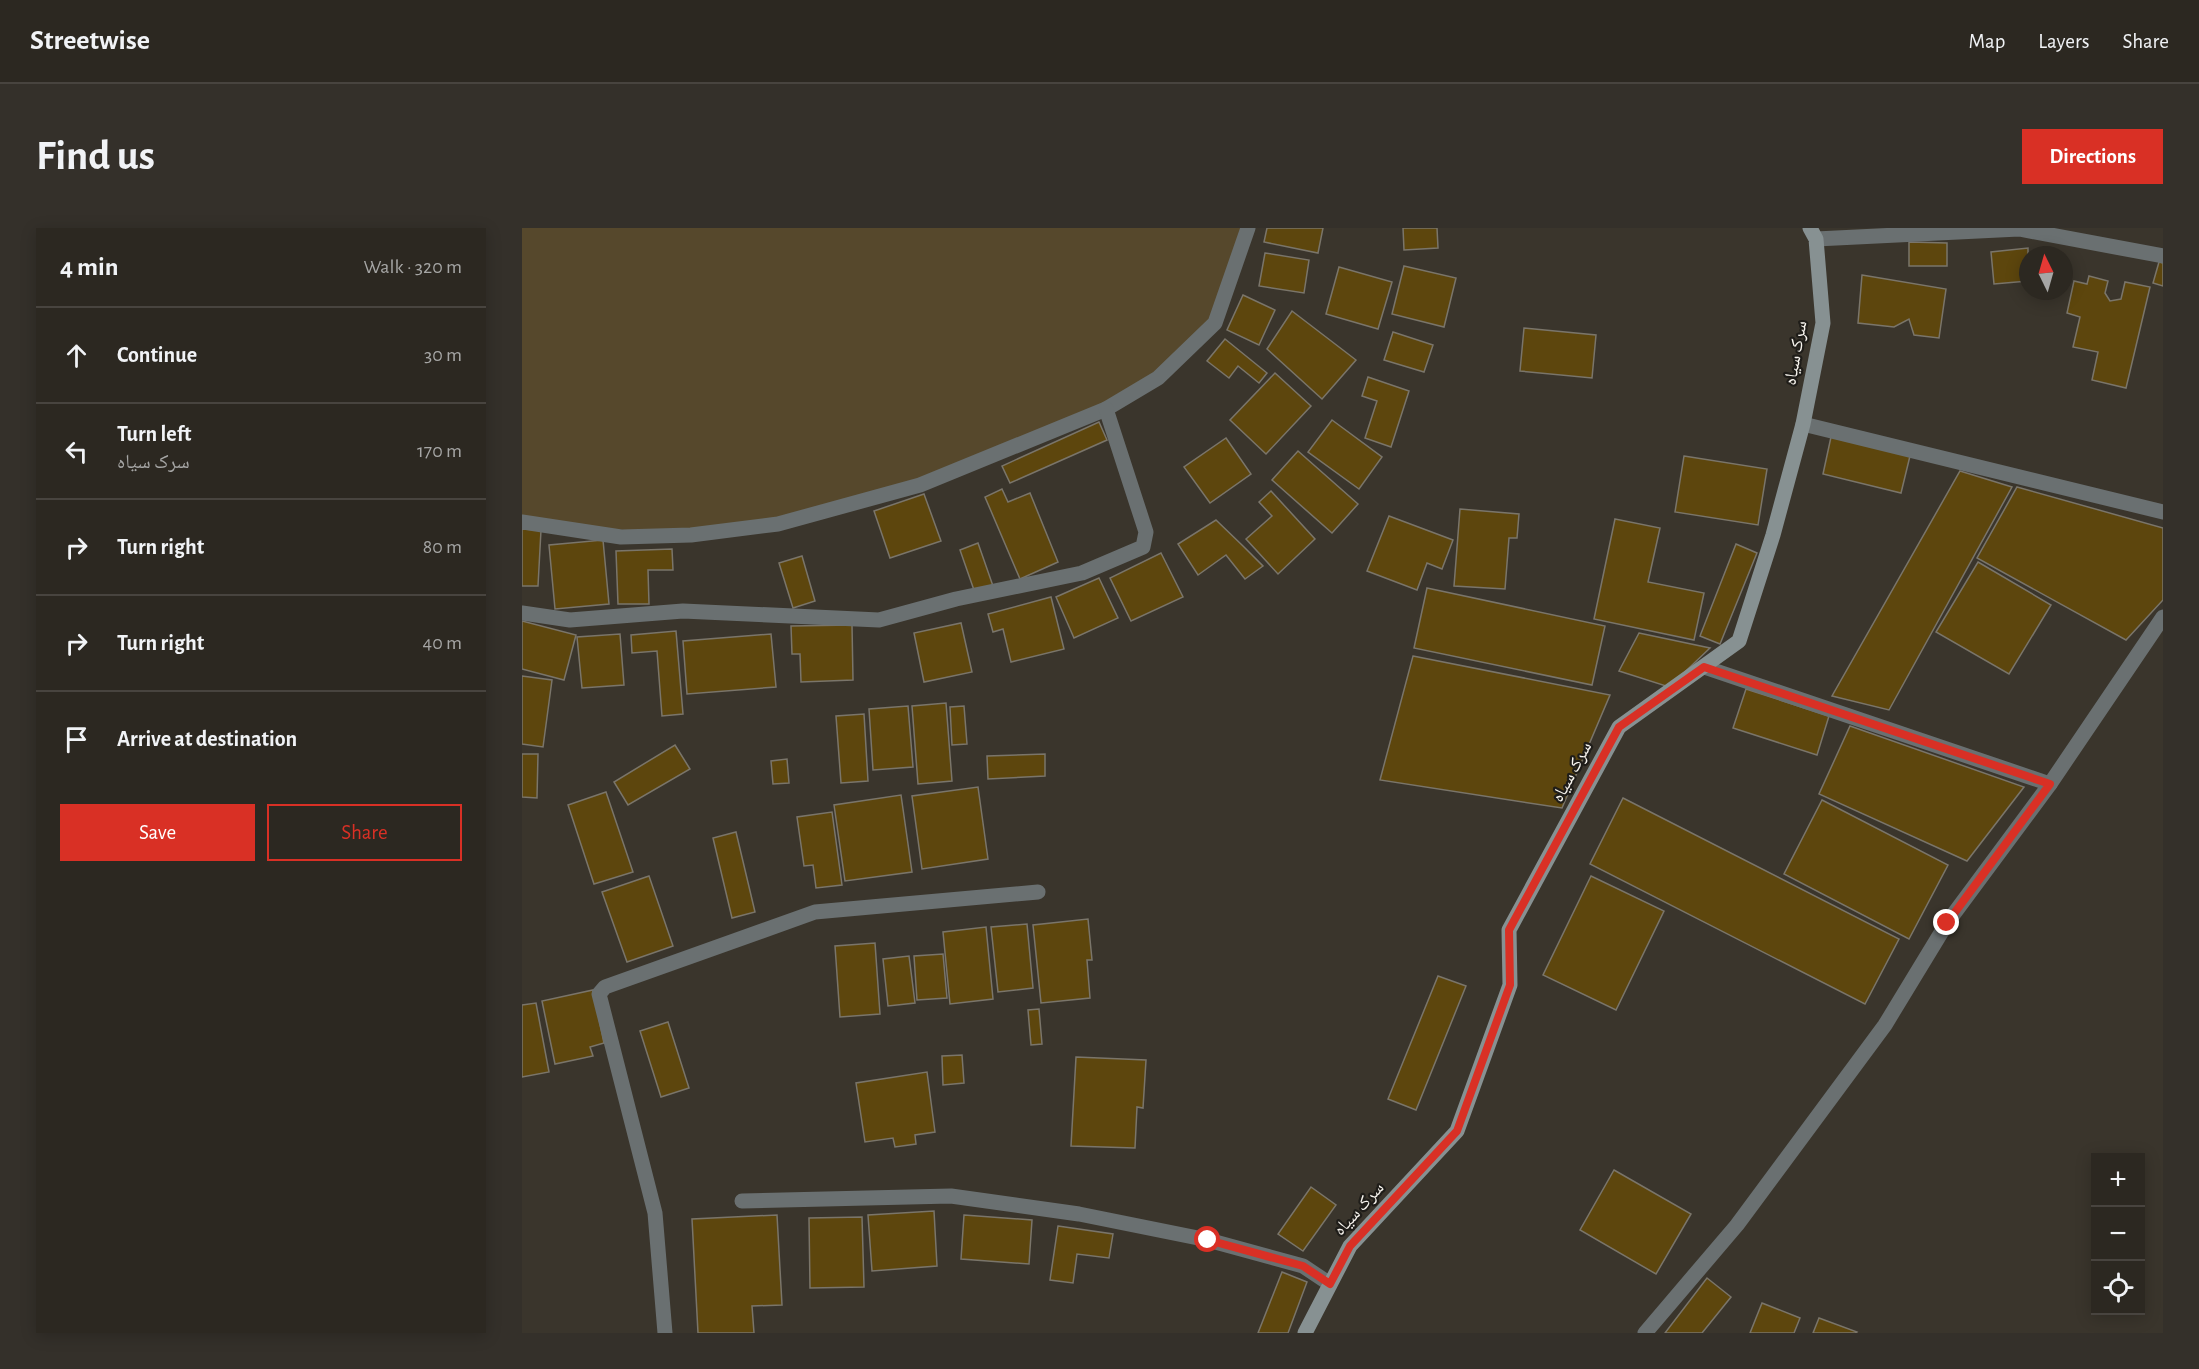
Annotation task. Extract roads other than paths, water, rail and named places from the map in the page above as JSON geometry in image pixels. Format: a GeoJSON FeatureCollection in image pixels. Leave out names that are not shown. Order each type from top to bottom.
{"type":"FeatureCollection","features":[{"type":"Feature","properties":{"kind":"street"},"geometry":{"type":"LineString","coordinates":[[522,522],[621,537],[691,535],[778,524],[920,485],[1106,409],[1158,378],[1215,323],[1248,228]]}},
{"type":"Feature","properties":{"kind":"street"},"geometry":{"type":"LineString","coordinates":[[1813,234],[2019,229],[2163,256]]}},
{"type":"Feature","properties":{"kind":"street","name":"سرک سیاه"},"geometry":{"type":"LineString","coordinates":[[1305,1333],[1350,1246],[1457,1131],[1510,985],[1509,930],[1619,727],[1739,641],[1773,535],[1803,423],[1823,323],[1813,234]]}},
{"type":"Feature","properties":{"kind":"street"},"geometry":{"type":"LineString","coordinates":[[522,613],[570,620],[683,611],[879,620],[956,599],[1082,573],[1143,548],[1146,532],[1106,409]]}},
{"type":"Feature","properties":{"kind":"street"},"geometry":{"type":"LineString","coordinates":[[1803,423],[2163,512]]}},
{"type":"Feature","properties":{"kind":"street"},"geometry":{"type":"LineString","coordinates":[[1645,1333],[1737,1225],[1885,1024],[1947,923],[2050,784],[2163,617]]}},
{"type":"Feature","properties":{"kind":"street"},"geometry":{"type":"LineString","coordinates":[[1704,667],[2050,784]]}},
{"type":"Feature","properties":{"kind":"street"},"geometry":{"type":"LineString","coordinates":[[665,1333],[655,1213],[599,994],[605,987],[815,912],[1038,892]]}},
{"type":"Feature","properties":{"kind":"street"},"geometry":{"type":"LineString","coordinates":[[742,1201],[951,1196],[1067,1212],[1208,1240],[1303,1266],[1330,1284]]}}]}
